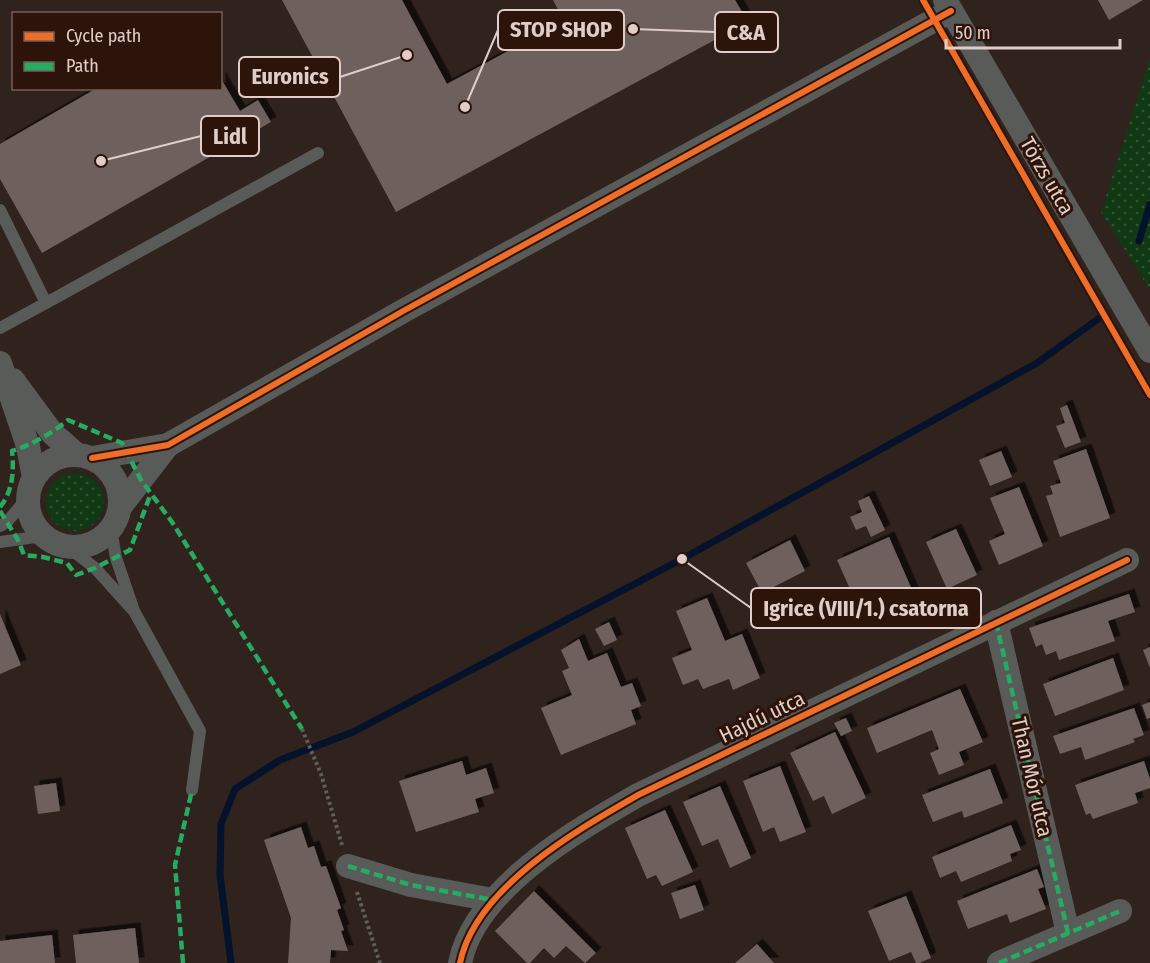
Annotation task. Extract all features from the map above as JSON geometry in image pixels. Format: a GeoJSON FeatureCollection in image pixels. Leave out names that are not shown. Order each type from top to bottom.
{"type":"FeatureCollection","features":[{"type":"Feature","properties":{"kind":"street","name":"Törzs utca"},"geometry":{"type":"LineString","coordinates":[[948,6],[1150,351]]}},
{"type":"Feature","properties":{"kind":"street"},"geometry":{"type":"LineString","coordinates":[[31,488],[48,463],[67,455],[85,457],[168,445],[948,6]]}},
{"type":"Feature","properties":{"kind":"street"},"geometry":{"type":"LineString","coordinates":[[0,364],[27,446],[31,518],[43,536],[55,543],[78,547],[96,542],[168,445]]}},
{"type":"Feature","properties":{"kind":"street"},"geometry":{"type":"LineString","coordinates":[[0,364],[52,433],[85,457],[108,470],[114,478],[120,497],[115,518]]}},
{"type":"Feature","properties":{"kind":"street","name":"Hajdú utca"},"geometry":{"type":"LineString","coordinates":[[460,963],[477,921],[493,900],[577,830],[638,795],[1127,560]]}},
{"type":"Feature","properties":{"kind":"street","name":"Than Mór utca"},"geometry":{"type":"LineString","coordinates":[[996,622],[1068,933]]}},
{"type":"Feature","properties":{"kind":"street"},"geometry":{"type":"LineString","coordinates":[[348,866],[411,885],[493,900]]}},
{"type":"Feature","properties":{"kind":"street"},"geometry":{"type":"LineString","coordinates":[[999,963],[1120,911]]}},
{"type":"Feature","properties":{"kind":"lane"},"geometry":{"type":"LineString","coordinates":[[0,328],[318,153]]}},
{"type":"Feature","properties":{"kind":"lane"},"geometry":{"type":"LineString","coordinates":[[0,210],[46,303]]}},
{"type":"Feature","properties":{"kind":"lane"},"geometry":{"type":"LineString","coordinates":[[0,526],[7,522],[31,488]]}},
{"type":"Feature","properties":{"kind":"lane"},"geometry":{"type":"LineString","coordinates":[[115,518],[116,558],[134,611],[200,731],[192,790]]}},
{"type":"Feature","properties":{"kind":"lane"},"geometry":{"type":"LineString","coordinates":[[0,542],[43,536]]}},
{"type":"Feature","properties":{"kind":"lane"},"geometry":{"type":"LineString","coordinates":[[68,547],[95,568],[134,611]]}},
{"type":"Feature","properties":{"kind":"path"},"geometry":{"type":"LineString","coordinates":[[302,729],[321,774]]}},
{"type":"Feature","properties":{"kind":"green space"},"geometry":{"type":"Polygon","coordinates":[[[1150,58],[1150,290],[1101,212],[1150,58]]]}},
{"type":"Feature","properties":{"kind":"green space"},"geometry":{"type":"Polygon","coordinates":[[[75,473],[91,478],[99,486],[104,502],[99,518],[91,526],[75,531],[59,526],[51,518],[46,502],[51,486],[59,478],[75,473]]]}},
{"type":"Feature","properties":{"kind":"building"},"geometry":{"type":"Polygon","coordinates":[[[282,0],[402,0],[447,84],[564,21],[553,0],[735,0],[748,22],[396,212],[282,0]]]}},
{"type":"Feature","properties":{"kind":"building"},"geometry":{"type":"Polygon","coordinates":[[[1098,0],[1143,0],[1109,20],[1098,0]]]}},
{"type":"Feature","properties":{"kind":"building"},"geometry":{"type":"Polygon","coordinates":[[[222,80],[240,111],[258,100],[271,122],[42,253],[0,179],[0,144],[94,90],[222,90],[222,80]]]}},
{"type":"Feature","properties":{"kind":"building"},"geometry":{"type":"Polygon","coordinates":[[[1067,405],[1081,442],[1065,448],[1056,426],[1065,423],[1060,408],[1067,405]]]}},
{"type":"Feature","properties":{"kind":"building"},"geometry":{"type":"Polygon","coordinates":[[[1086,449],[1110,518],[1060,537],[1046,496],[1053,494],[1050,486],[1061,483],[1053,461],[1086,449]]]}},
{"type":"Feature","properties":{"kind":"building"},"geometry":{"type":"Polygon","coordinates":[[[1001,451],[1012,477],[990,486],[979,460],[1001,451]]]}},
{"type":"Feature","properties":{"kind":"building"},"geometry":{"type":"Polygon","coordinates":[[[1019,487],[1043,546],[999,565],[989,541],[1005,534],[990,498],[1019,487]]]}},
{"type":"Feature","properties":{"kind":"building"},"geometry":{"type":"Polygon","coordinates":[[[869,496],[885,530],[871,537],[866,526],[856,530],[850,517],[862,512],[858,501],[869,496]]]}},
{"type":"Feature","properties":{"kind":"building"},"geometry":{"type":"Polygon","coordinates":[[[956,529],[977,575],[947,589],[926,542],[956,529]]]}},
{"type":"Feature","properties":{"kind":"building"},"geometry":{"type":"Polygon","coordinates":[[[889,537],[919,606],[868,629],[837,560],[889,537]]]}},
{"type":"Feature","properties":{"kind":"building"},"geometry":{"type":"Polygon","coordinates":[[[790,540],[805,571],[762,593],[746,563],[790,540]]]}},
{"type":"Feature","properties":{"kind":"building"},"geometry":{"type":"Polygon","coordinates":[[[1129,594],[1135,612],[1108,621],[1115,641],[1059,660],[1056,651],[1046,655],[1042,644],[1036,647],[1029,628],[1129,594]]]}},
{"type":"Feature","properties":{"kind":"building"},"geometry":{"type":"Polygon","coordinates":[[[707,598],[725,641],[742,634],[760,678],[733,690],[729,679],[703,689],[698,679],[683,685],[672,658],[692,650],[676,611],[707,598]]]}},
{"type":"Feature","properties":{"kind":"building"},"geometry":{"type":"Polygon","coordinates":[[[0,614],[21,665],[0,674],[0,614]]]}},
{"type":"Feature","properties":{"kind":"building"},"geometry":{"type":"Polygon","coordinates":[[[609,622],[617,640],[604,646],[595,629],[609,622]]]}},
{"type":"Feature","properties":{"kind":"building"},"geometry":{"type":"Polygon","coordinates":[[[579,639],[588,661],[607,653],[621,687],[632,683],[641,706],[631,710],[636,724],[561,755],[541,708],[572,695],[562,671],[569,668],[561,650],[579,639]]]}},
{"type":"Feature","properties":{"kind":"building"},"geometry":{"type":"Polygon","coordinates":[[[1150,647],[1150,668],[1143,650],[1150,647]]]}},
{"type":"Feature","properties":{"kind":"building"},"geometry":{"type":"Polygon","coordinates":[[[1113,658],[1124,690],[1055,716],[1043,684],[1113,658]]]}},
{"type":"Feature","properties":{"kind":"building"},"geometry":{"type":"Polygon","coordinates":[[[960,689],[983,742],[959,752],[964,765],[939,775],[930,753],[939,749],[932,730],[877,753],[867,728],[960,689]]]}},
{"type":"Feature","properties":{"kind":"building"},"geometry":{"type":"Polygon","coordinates":[[[1150,702],[1150,718],[1147,719],[1142,705],[1150,702]]]}},
{"type":"Feature","properties":{"kind":"building"},"geometry":{"type":"Polygon","coordinates":[[[1134,708],[1144,735],[1133,739],[1135,742],[1085,760],[1081,747],[1060,754],[1053,736],[1134,708]]]}},
{"type":"Feature","properties":{"kind":"building"},"geometry":{"type":"Polygon","coordinates":[[[846,718],[852,731],[841,736],[834,723],[846,718]]]}},
{"type":"Feature","properties":{"kind":"building"},"geometry":{"type":"Polygon","coordinates":[[[835,732],[866,798],[832,814],[824,796],[813,801],[790,753],[835,732]]]}},
{"type":"Feature","properties":{"kind":"building"},"geometry":{"type":"Polygon","coordinates":[[[462,761],[466,775],[486,768],[494,793],[475,799],[479,812],[416,832],[399,781],[462,761]]]}},
{"type":"Feature","properties":{"kind":"building"},"geometry":{"type":"Polygon","coordinates":[[[1144,761],[1150,779],[1150,788],[1135,793],[1138,803],[1093,819],[1090,813],[1086,815],[1075,785],[1144,761]]]}},
{"type":"Feature","properties":{"kind":"building"},"geometry":{"type":"Polygon","coordinates":[[[780,766],[806,832],[780,842],[774,827],[763,832],[743,781],[780,766]]]}},
{"type":"Feature","properties":{"kind":"building"},"geometry":{"type":"Polygon","coordinates":[[[990,769],[1003,803],[964,818],[962,811],[933,822],[922,795],[990,769]]]}},
{"type":"Feature","properties":{"kind":"building"},"geometry":{"type":"Polygon","coordinates":[[[56,783],[60,811],[38,814],[34,786],[56,783]]]}},
{"type":"Feature","properties":{"kind":"building"},"geometry":{"type":"Polygon","coordinates":[[[720,786],[751,858],[730,868],[718,839],[702,846],[683,802],[720,786]]]}},
{"type":"Feature","properties":{"kind":"building"},"geometry":{"type":"Polygon","coordinates":[[[665,810],[693,872],[662,886],[656,875],[647,879],[625,828],[665,810]]]}},
{"type":"Feature","properties":{"kind":"building"},"geometry":{"type":"Polygon","coordinates":[[[1011,825],[1021,850],[1010,854],[1012,861],[961,882],[956,871],[940,878],[932,857],[1011,825]]]}},
{"type":"Feature","properties":{"kind":"building"},"geometry":{"type":"Polygon","coordinates":[[[301,827],[308,848],[314,846],[321,867],[326,866],[341,908],[337,910],[348,951],[331,950],[330,963],[288,963],[291,918],[264,840],[301,827]]]}},
{"type":"Feature","properties":{"kind":"building"},"geometry":{"type":"Polygon","coordinates":[[[1037,869],[1044,887],[1038,889],[1046,909],[1010,923],[1007,914],[968,929],[957,901],[1037,869]]]}},
{"type":"Feature","properties":{"kind":"building"},"geometry":{"type":"Polygon","coordinates":[[[695,885],[704,910],[680,919],[671,893],[695,885]]]}},
{"type":"Feature","properties":{"kind":"building"},"geometry":{"type":"Polygon","coordinates":[[[534,891],[596,953],[585,963],[566,946],[554,958],[544,948],[530,963],[527,963],[495,931],[534,891]]]}},
{"type":"Feature","properties":{"kind":"building"},"geometry":{"type":"Polygon","coordinates":[[[906,896],[931,958],[919,963],[916,963],[911,952],[889,961],[868,911],[906,896]]]}},
{"type":"Feature","properties":{"kind":"building"},"geometry":{"type":"Polygon","coordinates":[[[135,928],[139,963],[76,963],[73,935],[135,928]]]}},
{"type":"Feature","properties":{"kind":"building"},"geometry":{"type":"Polygon","coordinates":[[[52,935],[55,963],[0,963],[0,941],[52,935]]]}},
{"type":"Feature","properties":{"kind":"building"},"geometry":{"type":"Polygon","coordinates":[[[757,944],[774,963],[735,963],[757,944]]]}},
{"type":"Feature","properties":{"kind":"waterway"},"geometry":{"type":"LineString","coordinates":[[1139,241],[1150,204]]}},
{"type":"Feature","properties":{"kind":"waterway"},"geometry":{"type":"LineString","coordinates":[[231,963],[220,875],[221,824],[235,789],[280,760],[353,732],[682,559],[1037,363],[1098,319]]}},
{"type":"Feature","properties":{"kind":"marked path"},"geometry":{"type":"LineString","coordinates":[[0,507],[8,494],[12,480],[12,451],[42,438],[68,420],[122,443],[141,480],[172,522],[302,729]]}},
{"type":"Feature","properties":{"kind":"marked path"},"geometry":{"type":"LineString","coordinates":[[0,511],[18,540],[24,555],[67,563],[76,575],[130,550],[151,493]]}},
{"type":"Feature","properties":{"kind":"marked path"},"geometry":{"type":"LineString","coordinates":[[996,622],[1068,933]]}},
{"type":"Feature","properties":{"kind":"marked path"},"geometry":{"type":"LineString","coordinates":[[183,963],[175,865],[192,790]]}},
{"type":"Feature","properties":{"kind":"marked path"},"geometry":{"type":"LineString","coordinates":[[348,866],[411,885],[493,900]]}},
{"type":"Feature","properties":{"kind":"marked path"},"geometry":{"type":"LineString","coordinates":[[999,963],[1120,911]]}},
{"type":"Feature","properties":{"kind":"cycle path"},"geometry":{"type":"LineString","coordinates":[[923,0],[1150,395]]}},
{"type":"Feature","properties":{"kind":"cycle path"},"geometry":{"type":"LineString","coordinates":[[92,458],[168,445],[405,310],[951,11]]}},
{"type":"Feature","properties":{"kind":"cycle path"},"geometry":{"type":"LineString","coordinates":[[460,963],[469,936],[486,910],[507,886],[559,844],[613,809],[1127,560]]}},
{"type":"Feature","properties":{"kind":"place","name":"C&A"},"geometry":{"type":"Point","coordinates":[633,29]}},
{"type":"Feature","properties":{"kind":"place","name":"Euronics"},"geometry":{"type":"Point","coordinates":[407,55]}},
{"type":"Feature","properties":{"kind":"place","name":"STOP SHOP"},"geometry":{"type":"Point","coordinates":[465,107]}},
{"type":"Feature","properties":{"kind":"place","name":"Lidl"},"geometry":{"type":"Point","coordinates":[101,161]}},
{"type":"Feature","properties":{"kind":"place","name":"Igrice (VIII/1.) csatorna"},"geometry":{"type":"Point","coordinates":[682,559]}}]}
